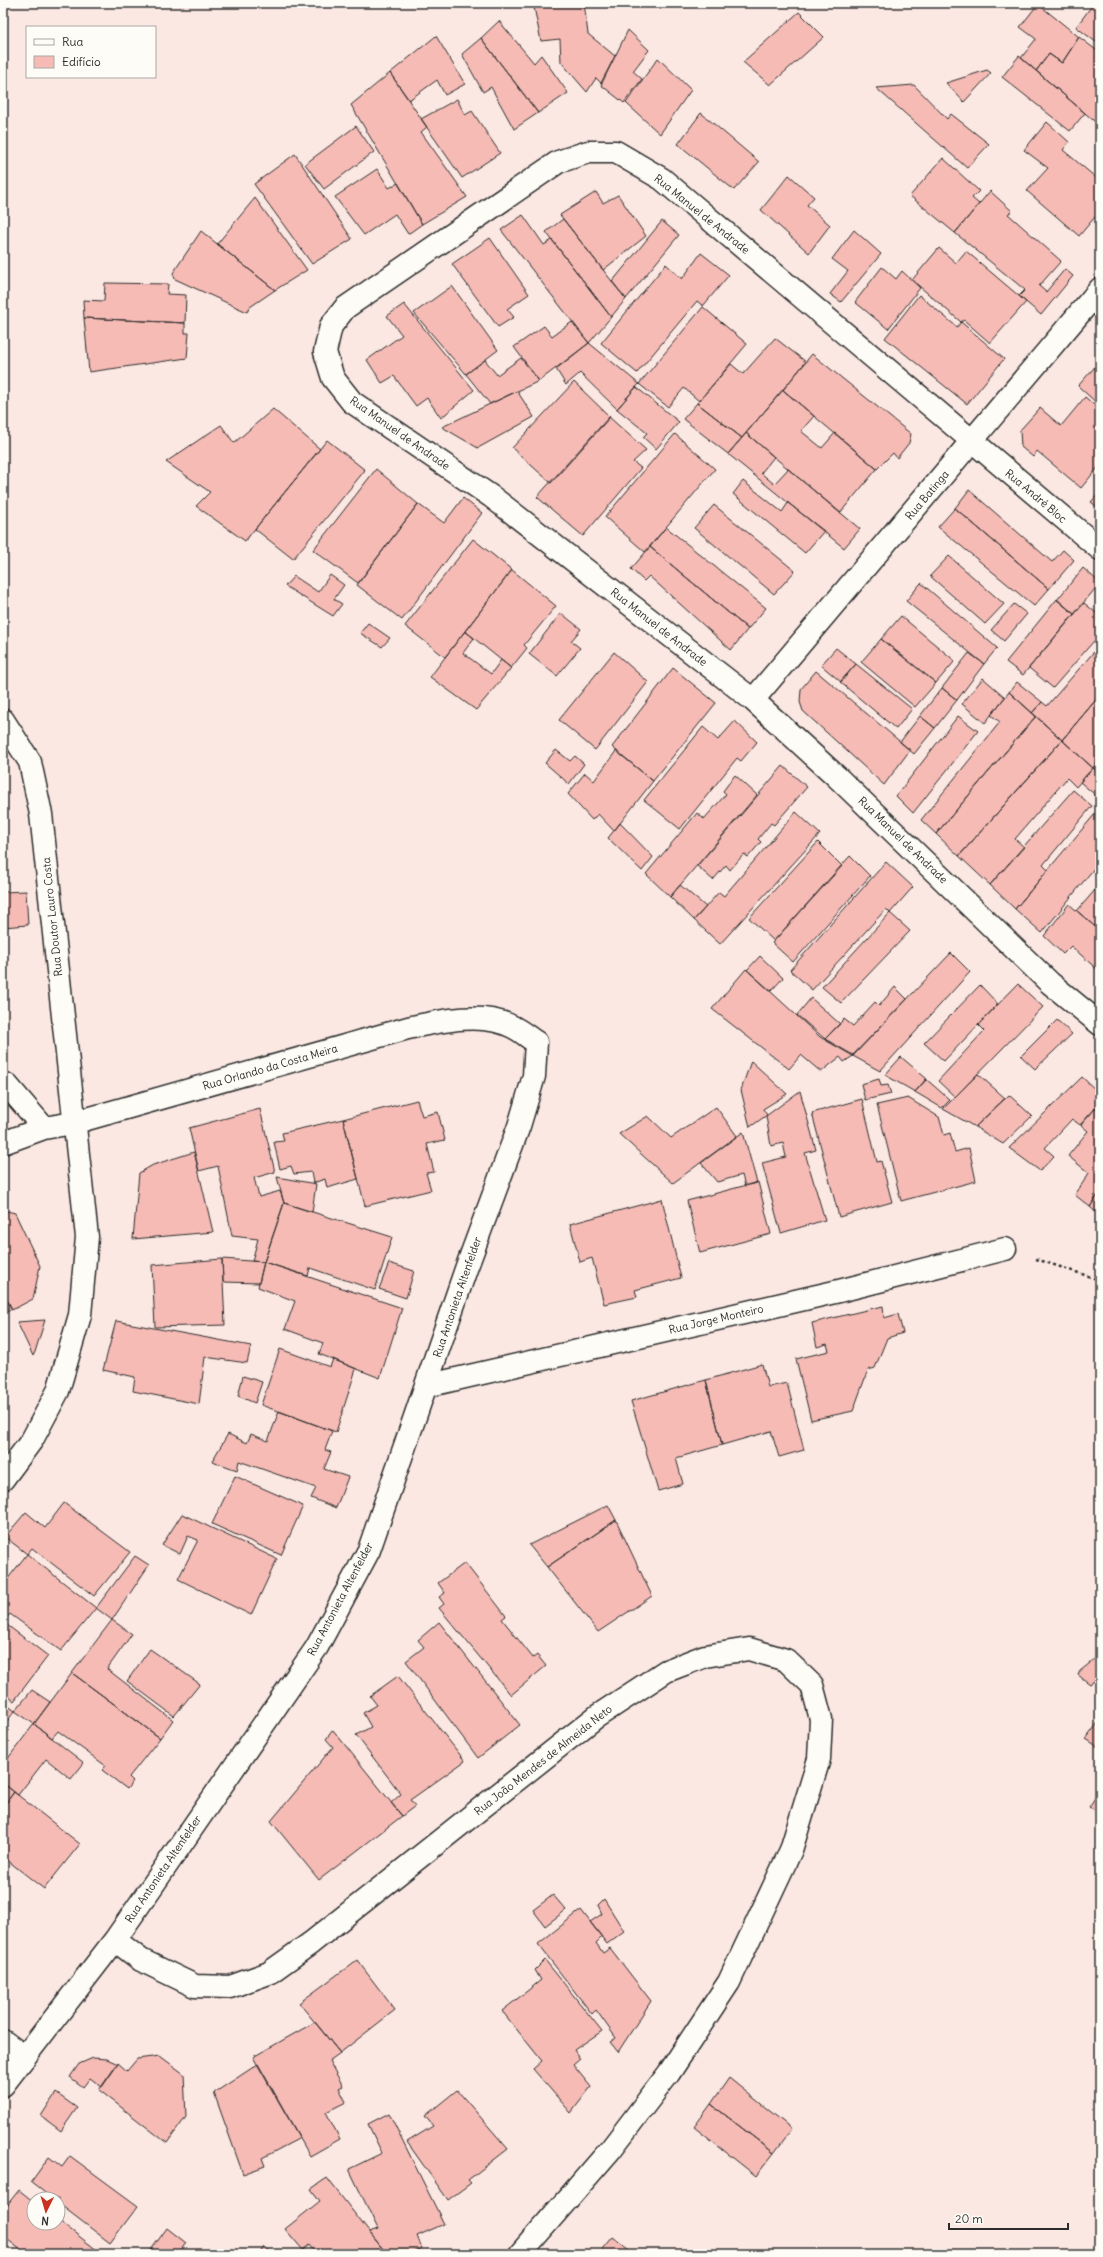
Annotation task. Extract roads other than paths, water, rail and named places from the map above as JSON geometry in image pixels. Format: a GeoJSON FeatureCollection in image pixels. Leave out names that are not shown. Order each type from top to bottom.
{"type":"FeatureCollection","features":[{"type":"Feature","properties":{"kind":"street","name":"Rua Manuel de Andrade"},"geometry":{"type":"LineString","coordinates":[[972,442],[662,179],[616,152],[588,152],[558,162],[345,308],[331,326],[325,352],[333,378],[352,402],[492,497],[753,700],[836,776],[1050,983],[1100,1024]]}},
{"type":"Feature","properties":{"kind":"street","name":"Rua Batinga"},"geometry":{"type":"LineString","coordinates":[[753,700],[1100,289]]}},
{"type":"Feature","properties":{"kind":"street","name":"Rua André Bloc"},"geometry":{"type":"LineString","coordinates":[[972,442],[1100,549]]}},
{"type":"Feature","properties":{"kind":"street","name":"Rua Doutor Lauro Costa"},"geometry":{"type":"LineString","coordinates":[[3,720],[30,762],[41,814],[73,1123],[87,1237],[80,1315],[58,1391],[32,1440],[3,1479]]}},
{"type":"Feature","properties":{"kind":"street","name":"Rua Orlando da Costa Meira"},"geometry":{"type":"LineString","coordinates":[[3,1143],[44,1128],[73,1123],[408,1028],[444,1020],[485,1019],[512,1026],[536,1042]]}},
{"type":"Feature","properties":{"kind":"street","name":"Rua Antonieta Altenfelder"},"geometry":{"type":"LineString","coordinates":[[3,2085],[115,1940],[317,1647],[369,1550],[466,1269],[519,1126],[534,1076],[536,1042]]}},
{"type":"Feature","properties":{"kind":"street"},"geometry":{"type":"LineString","coordinates":[[3,1083],[7,1085],[44,1128]]}},
{"type":"Feature","properties":{"kind":"street","name":"Rua Jorge Monteiro"},"geometry":{"type":"LineString","coordinates":[[426,1386],[839,1291],[1006,1249]]}},
{"type":"Feature","properties":{"kind":"street","name":"Rua João Mendes de Almeida Neto"},"geometry":{"type":"LineString","coordinates":[[115,1940],[141,1960],[195,1986],[230,1987],[269,1974],[317,1938],[596,1717],[666,1671],[705,1656],[749,1649],[786,1660],[812,1685],[821,1719],[819,1759],[791,1850],[729,1982],[669,2073],[611,2149],[520,2254]]}},
{"type":"Feature","properties":{"kind":"street"},"geometry":{"type":"LineString","coordinates":[[3,2041],[25,2057]]}}]}
